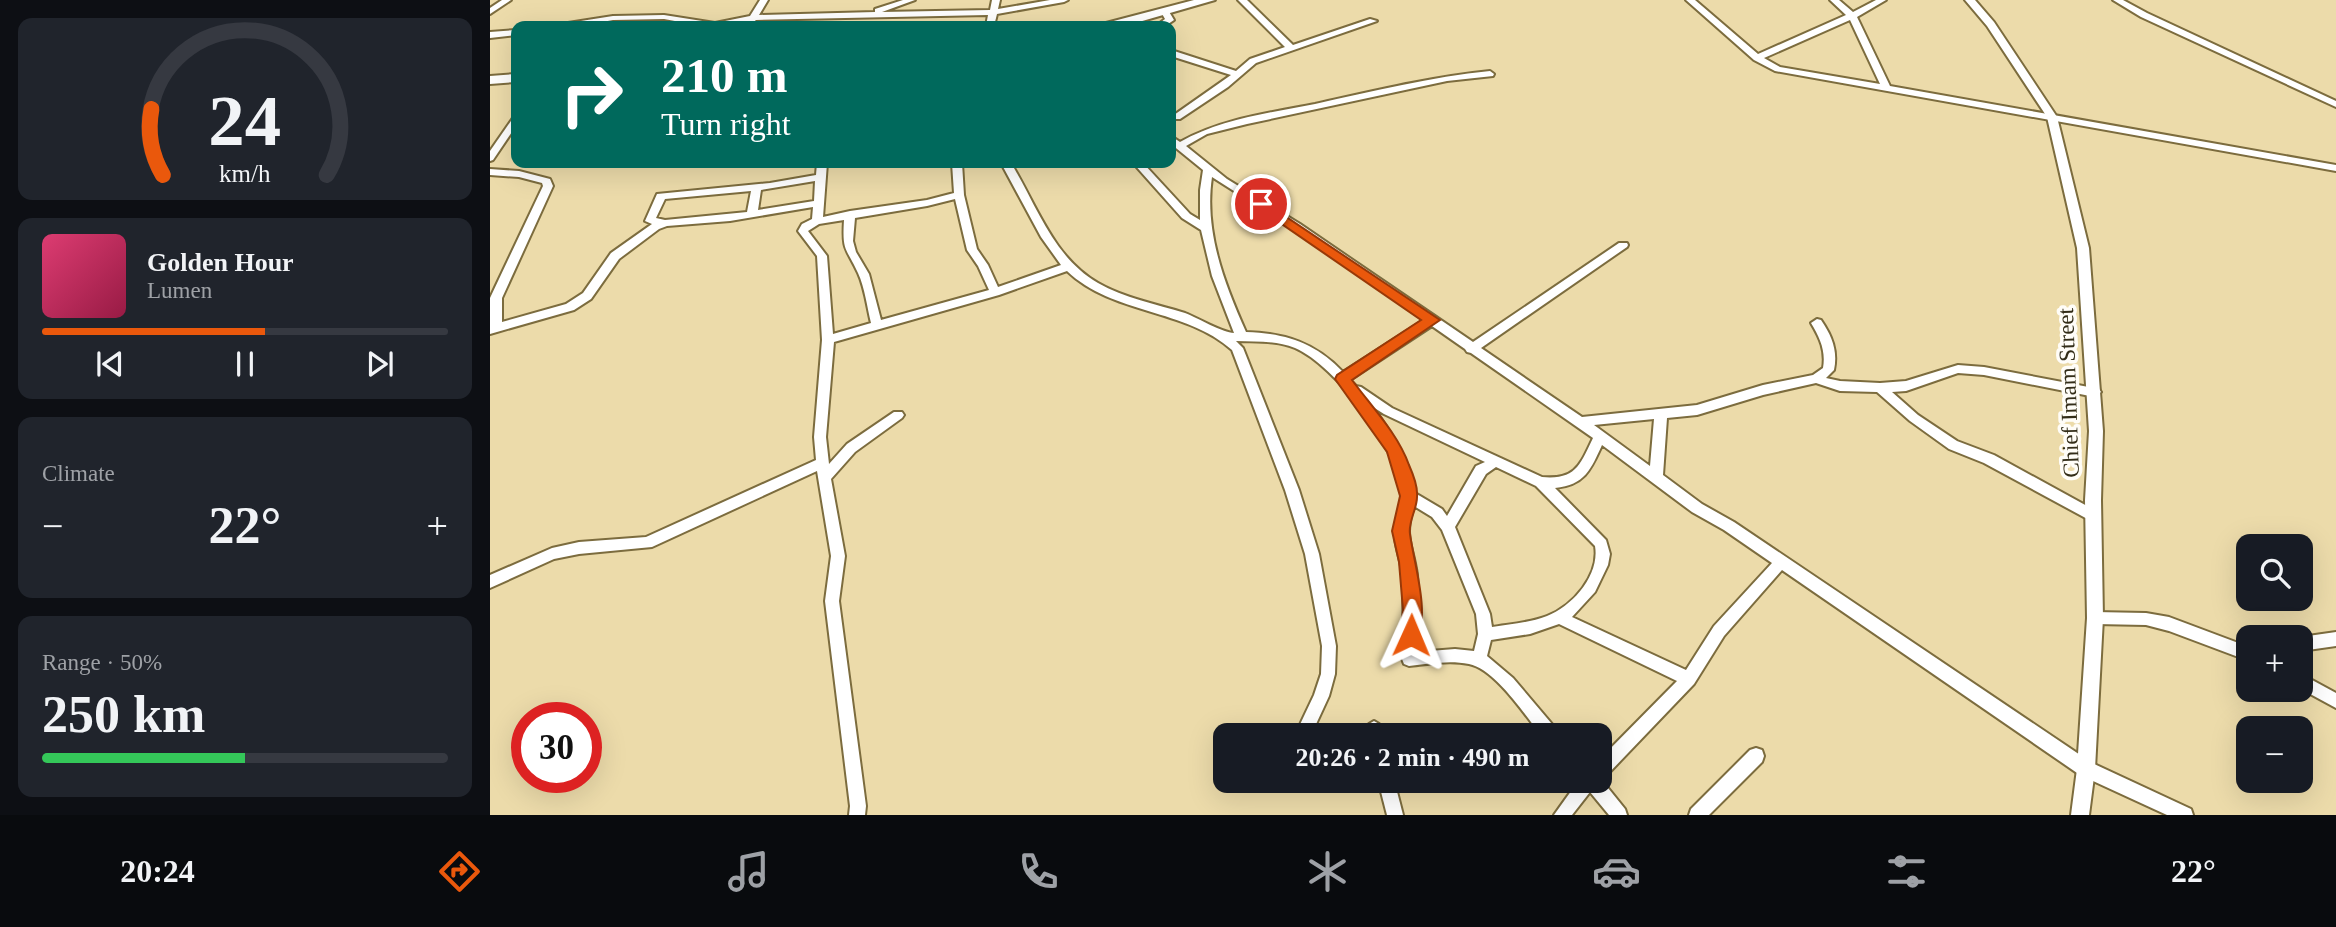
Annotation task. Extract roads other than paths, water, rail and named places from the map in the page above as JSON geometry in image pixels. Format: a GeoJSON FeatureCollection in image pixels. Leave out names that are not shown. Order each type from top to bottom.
{"type":"FeatureCollection","features":[{"type":"Feature","properties":{"kind":"highway"},"geometry":{"type":"LineString","coordinates":[[1130,21],[1209,0]]}},
{"type":"Feature","properties":{"kind":"highway"},"geometry":{"type":"LineString","coordinates":[[490,80],[511,78]]}},
{"type":"Feature","properties":{"kind":"street"},"geometry":{"type":"LineString","coordinates":[[490,12],[508,0]]}},
{"type":"Feature","properties":{"kind":"street"},"geometry":{"type":"LineString","coordinates":[[751,21],[764,0]]}},
{"type":"Feature","properties":{"kind":"street"},"geometry":{"type":"LineString","coordinates":[[861,16],[911,0]]}},
{"type":"Feature","properties":{"kind":"street"},"geometry":{"type":"LineString","coordinates":[[991,21],[996,0]]}},
{"type":"Feature","properties":{"kind":"street"},"geometry":{"type":"LineString","coordinates":[[768,21],[952,9],[993,12],[1064,0]]}},
{"type":"Feature","properties":{"kind":"street"},"geometry":{"type":"LineString","coordinates":[[1242,0],[1290,47]]}},
{"type":"Feature","properties":{"kind":"street"},"geometry":{"type":"LineString","coordinates":[[1690,0],[1757,58],[1778,69],[2336,169]]}},
{"type":"Feature","properties":{"kind":"street"},"geometry":{"type":"LineString","coordinates":[[1834,0],[1852,16],[1886,88]]}},
{"type":"Feature","properties":{"kind":"street"},"geometry":{"type":"LineString","coordinates":[[1757,58],[1882,0]]}},
{"type":"Feature","properties":{"kind":"street","name":"Chief Imam Street"},"geometry":{"type":"LineString","coordinates":[[1970,0],[1992,23],[2052,117],[2083,248],[2095,392],[2095,618],[2086,769],[2080,815]]}},
{"type":"Feature","properties":{"kind":"street"},"geometry":{"type":"LineString","coordinates":[[2117,0],[2336,104]]}},
{"type":"Feature","properties":{"kind":"street"},"geometry":{"type":"LineString","coordinates":[[1165,12],[1168,21]]}},
{"type":"Feature","properties":{"kind":"street"},"geometry":{"type":"LineString","coordinates":[[596,21],[612,18],[664,18],[683,21]]}},
{"type":"Feature","properties":{"kind":"street"},"geometry":{"type":"LineString","coordinates":[[1176,117],[1253,61],[1290,47],[1358,28],[1373,20]]}},
{"type":"Feature","properties":{"kind":"street"},"geometry":{"type":"LineString","coordinates":[[490,35],[511,33]]}},
{"type":"Feature","properties":{"kind":"street"},"geometry":{"type":"LineString","coordinates":[[1176,55],[1237,75]]}},
{"type":"Feature","properties":{"kind":"street"},"geometry":{"type":"LineString","coordinates":[[1176,142],[1245,121],[1447,78],[1490,74]]}},
{"type":"Feature","properties":{"kind":"street"},"geometry":{"type":"LineString","coordinates":[[490,158],[511,128]]}},
{"type":"Feature","properties":{"kind":"street"},"geometry":{"type":"LineString","coordinates":[[490,137],[508,132]]}},
{"type":"Feature","properties":{"kind":"street"},"geometry":{"type":"LineString","coordinates":[[1176,143],[1208,169],[1432,320],[1656,478],[2086,769],[2185,815]]}},
{"type":"Feature","properties":{"kind":"street"},"geometry":{"type":"LineString","coordinates":[[817,221],[822,168]]}},
{"type":"Feature","properties":{"kind":"street"},"geometry":{"type":"LineString","coordinates":[[957,168],[959,194],[972,250],[983,265],[995,292]]}},
{"type":"Feature","properties":{"kind":"street"},"geometry":{"type":"LineString","coordinates":[[1009,168],[1043,228],[1078,275],[1121,300],[1190,320],[1235,337],[1300,345],[1321,357],[1345,381],[1393,449],[1409,496],[1401,531],[1408,562],[1412,610],[1409,659],[1458,657],[1479,660],[1507,685],[1540,723]]}},
{"type":"Feature","properties":{"kind":"street"},"geometry":{"type":"LineString","coordinates":[[1143,168],[1186,216],[1206,228]]}},
{"type":"Feature","properties":{"kind":"street"},"geometry":{"type":"LineString","coordinates":[[1208,169],[1204,192],[1206,228],[1222,292],[1237,348],[1249,373],[1292,490],[1312,554],[1320,595],[1329,646],[1328,674],[1308,723]]}},
{"type":"Feature","properties":{"kind":"street"},"geometry":{"type":"LineString","coordinates":[[490,172],[519,174],[546,181],[548,186],[496,298],[494,329],[570,307],[587,296],[615,256],[655,227],[666,223]]}},
{"type":"Feature","properties":{"kind":"street"},"geometry":{"type":"LineString","coordinates":[[819,203],[752,214],[666,223],[650,221],[661,196],[757,187],[822,177]]}},
{"type":"Feature","properties":{"kind":"street"},"geometry":{"type":"LineString","coordinates":[[752,214],[757,187]]}},
{"type":"Feature","properties":{"kind":"street"},"geometry":{"type":"LineString","coordinates":[[857,815],[832,601],[838,556],[824,478],[821,405],[828,340],[822,256],[803,231],[806,226],[817,221],[926,204],[959,194]]}},
{"type":"Feature","properties":{"kind":"street"},"geometry":{"type":"LineString","coordinates":[[850,214],[848,241],[864,274],[877,325]]}},
{"type":"Feature","properties":{"kind":"street"},"geometry":{"type":"LineString","coordinates":[[1471,349],[1505,323],[1623,245]]}},
{"type":"Feature","properties":{"kind":"street"},"geometry":{"type":"LineString","coordinates":[[828,340],[995,292],[1070,266]]}},
{"type":"Feature","properties":{"kind":"street"},"geometry":{"type":"LineString","coordinates":[[1345,381],[1432,320]]}},
{"type":"Feature","properties":{"kind":"street"},"geometry":{"type":"LineString","coordinates":[[1579,422],[1697,410],[1780,386],[1816,379],[1829,370],[1831,361],[1824,333],[1817,323]]}},
{"type":"Feature","properties":{"kind":"street"},"geometry":{"type":"LineString","coordinates":[[1816,379],[1840,386],[1880,388],[1906,386],[1958,369],[1984,371],[2095,392]]}},
{"type":"Feature","properties":{"kind":"street"},"geometry":{"type":"LineString","coordinates":[[1345,381],[1388,411],[1541,482],[1561,485],[1574,481],[1583,471],[1600,436]]}},
{"type":"Feature","properties":{"kind":"street"},"geometry":{"type":"LineString","coordinates":[[1880,388],[1914,418],[1953,445],[1989,459],[2094,516]]}},
{"type":"Feature","properties":{"kind":"street"},"geometry":{"type":"LineString","coordinates":[[1656,478],[1661,413]]}},
{"type":"Feature","properties":{"kind":"street"},"geometry":{"type":"LineString","coordinates":[[824,478],[851,448],[898,415]]}},
{"type":"Feature","properties":{"kind":"street"},"geometry":{"type":"LineString","coordinates":[[1448,527],[1481,470],[1496,461]]}},
{"type":"Feature","properties":{"kind":"street"},"geometry":{"type":"LineString","coordinates":[[490,582],[552,554],[579,548],[647,542],[823,462]]}},
{"type":"Feature","properties":{"kind":"street"},"geometry":{"type":"LineString","coordinates":[[1485,634],[1512,631],[1559,618],[1588,592],[1599,574],[1604,551],[1574,514],[1541,482]]}},
{"type":"Feature","properties":{"kind":"street"},"geometry":{"type":"LineString","coordinates":[[1409,496],[1437,513],[1448,527],[1478,597],[1485,634],[1479,660]]}},
{"type":"Feature","properties":{"kind":"street"},"geometry":{"type":"LineString","coordinates":[[1612,758],[1689,679],[1719,631],[1780,562]]}},
{"type":"Feature","properties":{"kind":"street"},"geometry":{"type":"LineString","coordinates":[[1559,618],[1689,679]]}},
{"type":"Feature","properties":{"kind":"street"},"geometry":{"type":"LineString","coordinates":[[2095,618],[2146,619],[2169,624],[2236,649]]}},
{"type":"Feature","properties":{"kind":"street"},"geometry":{"type":"LineString","coordinates":[[2313,642],[2336,639]]}},
{"type":"Feature","properties":{"kind":"street"},"geometry":{"type":"LineString","coordinates":[[2313,688],[2336,701]]}},
{"type":"Feature","properties":{"kind":"street"},"geometry":{"type":"LineString","coordinates":[[1697,815],[1756,756]]}},
{"type":"Feature","properties":{"kind":"street"},"geometry":{"type":"LineString","coordinates":[[1389,793],[1395,815]]}},
{"type":"Feature","properties":{"kind":"street"},"geometry":{"type":"LineString","coordinates":[[1562,815],[1580,793]]}},
{"type":"Feature","properties":{"kind":"street"},"geometry":{"type":"LineString","coordinates":[[1601,793],[1619,815]]}}]}
